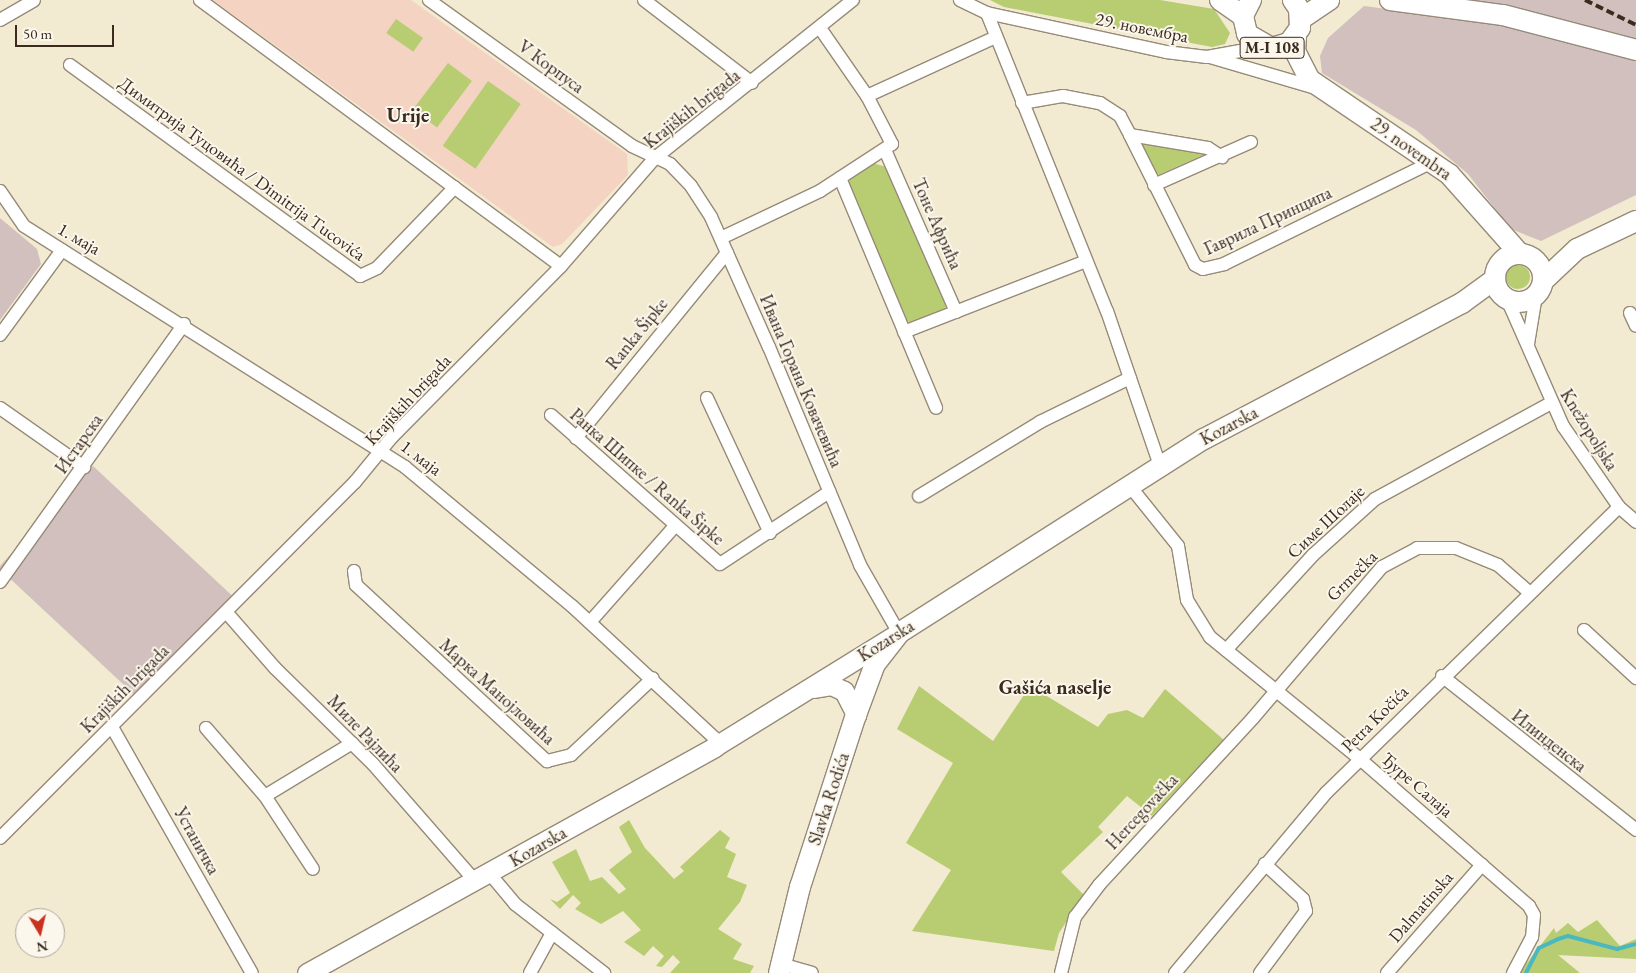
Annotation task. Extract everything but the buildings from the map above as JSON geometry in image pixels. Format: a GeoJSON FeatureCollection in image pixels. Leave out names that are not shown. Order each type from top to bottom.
{"type":"FeatureCollection","features":[{"type":"Feature","properties":{"kind":"main road","name":"M-I 108"},"geometry":{"type":"LineString","coordinates":[[1220,0],[1246,14],[1266,48],[1298,28],[1329,0]]}},
{"type":"Feature","properties":{"kind":"main road","name":"M-I 108"},"geometry":{"type":"LineString","coordinates":[[1293,0],[1298,28]]}},
{"type":"Feature","properties":{"kind":"main road"},"geometry":{"type":"LineString","coordinates":[[1390,0],[1503,15],[1636,50]]}},
{"type":"Feature","properties":{"kind":"main road"},"geometry":{"type":"LineString","coordinates":[[1298,28],[1302,69]]}},
{"type":"Feature","properties":{"kind":"main road","name":"29. novembra"},"geometry":{"type":"LineString","coordinates":[[1266,48],[1302,69],[1323,90],[1432,162],[1469,193],[1489,220],[1524,255]]}},
{"type":"Feature","properties":{"kind":"main road","name":"29. novembra"},"geometry":{"type":"LineString","coordinates":[[1489,220],[1500,286]]}},
{"type":"Feature","properties":{"kind":"main road"},"geometry":{"type":"LineString","coordinates":[[1577,248],[1539,288],[1522,302],[1500,286],[1505,258],[1577,248],[1636,221]]}},
{"type":"Feature","properties":{"kind":"main road"},"geometry":{"type":"LineString","coordinates":[[1524,255],[1539,266],[1539,288]]}},
{"type":"Feature","properties":{"kind":"main road","name":"Kozarska"},"geometry":{"type":"LineString","coordinates":[[899,632],[1160,466],[1462,303],[1500,286]]}},
{"type":"Feature","properties":{"kind":"main road","name":"Slavka Rodića"},"geometry":{"type":"LineString","coordinates":[[780,968],[800,887],[856,715],[875,664],[899,632]]}},
{"type":"Feature","properties":{"kind":"street"},"geometry":{"type":"LineString","coordinates":[[0,20],[34,0]]}},
{"type":"Feature","properties":{"kind":"street"},"geometry":{"type":"LineString","coordinates":[[200,0],[561,266]]}},
{"type":"Feature","properties":{"kind":"street","name":"V Корпуса"},"geometry":{"type":"LineString","coordinates":[[429,0],[632,146],[655,158]]}},
{"type":"Feature","properties":{"kind":"street"},"geometry":{"type":"LineString","coordinates":[[644,0],[752,83]]}},
{"type":"Feature","properties":{"kind":"street","name":"Krajiških brigada"},"geometry":{"type":"LineString","coordinates":[[0,838],[227,612],[383,452],[561,266],[655,158],[752,83],[853,0]]}},
{"type":"Feature","properties":{"kind":"street","name":"29. новембра"},"geometry":{"type":"LineString","coordinates":[[960,0],[987,13],[1166,52],[1208,57],[1232,50]]}},
{"type":"Feature","properties":{"kind":"street"},"geometry":{"type":"LineString","coordinates":[[987,13],[1086,261],[1130,378],[1160,466]]}},
{"type":"Feature","properties":{"kind":"street"},"geometry":{"type":"LineString","coordinates":[[1246,14],[1232,50],[1266,48]]}},
{"type":"Feature","properties":{"kind":"street"},"geometry":{"type":"LineString","coordinates":[[721,238],[840,178],[885,150],[892,137],[867,96],[820,28]]}},
{"type":"Feature","properties":{"kind":"street"},"geometry":{"type":"LineString","coordinates":[[867,96],[996,37]]}},
{"type":"Feature","properties":{"kind":"street","name":"29. novembra"},"geometry":{"type":"LineString","coordinates":[[1208,57],[1323,90]]}},
{"type":"Feature","properties":{"kind":"street","name":"Димитрија Туцовића / Dimitrija Tucovića"},"geometry":{"type":"LineString","coordinates":[[70,65],[360,276],[377,268],[455,187]]}},
{"type":"Feature","properties":{"kind":"street","name":"Гаврила Принципа"},"geometry":{"type":"LineString","coordinates":[[1022,103],[1063,96],[1100,103],[1120,116],[1195,265],[1211,269],[1432,162]]}},
{"type":"Feature","properties":{"kind":"street"},"geometry":{"type":"LineString","coordinates":[[1130,135],[1208,148],[1222,157]]}},
{"type":"Feature","properties":{"kind":"street"},"geometry":{"type":"LineString","coordinates":[[1154,185],[1222,157],[1251,142]]}},
{"type":"Feature","properties":{"kind":"street","name":"Тоне Афрића"},"geometry":{"type":"LineString","coordinates":[[885,150],[956,312]]}},
{"type":"Feature","properties":{"kind":"street","name":"Ивана Горана Ковачевића"},"geometry":{"type":"LineString","coordinates":[[655,158],[670,164],[691,186],[721,238],[860,565],[899,632]]}},
{"type":"Feature","properties":{"kind":"street"},"geometry":{"type":"LineString","coordinates":[[840,178],[936,408]]}},
{"type":"Feature","properties":{"kind":"street","name":"1. маја"},"geometry":{"type":"LineString","coordinates":[[0,191],[17,219],[62,250],[184,324],[383,452],[479,526],[653,678],[720,743]]}},
{"type":"Feature","properties":{"kind":"street"},"geometry":{"type":"LineString","coordinates":[[0,335],[62,250]]}},
{"type":"Feature","properties":{"kind":"street","name":"Ranka Šipke"},"geometry":{"type":"LineString","coordinates":[[576,438],[727,253]]}},
{"type":"Feature","properties":{"kind":"street"},"geometry":{"type":"LineString","coordinates":[[904,332],[1086,261]]}},
{"type":"Feature","properties":{"kind":"street","name":"Knežopoljska"},"geometry":{"type":"LineString","coordinates":[[1500,286],[1528,346],[1551,404],[1619,507],[1636,522]]}},
{"type":"Feature","properties":{"kind":"street"},"geometry":{"type":"LineString","coordinates":[[1528,346],[1539,288]]}},
{"type":"Feature","properties":{"kind":"street"},"geometry":{"type":"LineString","coordinates":[[1630,313],[1636,326]]}},
{"type":"Feature","properties":{"kind":"street","name":"Истарска"},"geometry":{"type":"LineString","coordinates":[[0,582],[84,467],[184,324]]}},
{"type":"Feature","properties":{"kind":"street"},"geometry":{"type":"LineString","coordinates":[[919,496],[1040,422],[1130,378]]}},
{"type":"Feature","properties":{"kind":"street"},"geometry":{"type":"LineString","coordinates":[[707,398],[770,533]]}},
{"type":"Feature","properties":{"kind":"street","name":"Симе Шолаје"},"geometry":{"type":"LineString","coordinates":[[1226,650],[1313,555],[1375,499],[1551,404]]}},
{"type":"Feature","properties":{"kind":"street"},"geometry":{"type":"LineString","coordinates":[[0,408],[84,467]]}},
{"type":"Feature","properties":{"kind":"street","name":"Ранка Шипке / Ranka Šipke"},"geometry":{"type":"LineString","coordinates":[[551,415],[720,564],[770,533],[829,492]]}},
{"type":"Feature","properties":{"kind":"street","name":"Ђуре Салаја"},"geometry":{"type":"LineString","coordinates":[[1129,485],[1180,551],[1187,600],[1198,624],[1226,650],[1275,687],[1360,759],[1482,865],[1534,915],[1532,937],[1513,973]]}},
{"type":"Feature","properties":{"kind":"street","name":"Petra Kočića"},"geometry":{"type":"LineString","coordinates":[[1175,973],[1265,864],[1360,759],[1442,676],[1619,507]]}},
{"type":"Feature","properties":{"kind":"street"},"geometry":{"type":"LineString","coordinates":[[590,622],[675,526]]}},
{"type":"Feature","properties":{"kind":"street","name":"Grmečka"},"geometry":{"type":"LineString","coordinates":[[1275,687],[1368,580],[1400,555],[1417,548],[1437,546],[1475,552],[1529,592]]}},
{"type":"Feature","properties":{"kind":"street","name":"Марка Манојловића"},"geometry":{"type":"LineString","coordinates":[[354,571],[356,584],[547,761],[571,755],[653,678]]}},
{"type":"Feature","properties":{"kind":"street","name":"Миле Рајлића"},"geometry":{"type":"LineString","coordinates":[[227,612],[483,878],[604,973]]}},
{"type":"Feature","properties":{"kind":"street"},"geometry":{"type":"LineString","coordinates":[[1584,630],[1636,678]]}},
{"type":"Feature","properties":{"kind":"street","name":"Kozarska"},"geometry":{"type":"LineString","coordinates":[[307,973],[483,878],[720,743],[810,689],[899,632]]}},
{"type":"Feature","properties":{"kind":"street","name":"Илинденска"},"geometry":{"type":"LineString","coordinates":[[1442,676],[1636,830]]}},
{"type":"Feature","properties":{"kind":"street"},"geometry":{"type":"LineString","coordinates":[[810,689],[837,687],[850,699],[856,715]]}},
{"type":"Feature","properties":{"kind":"street","name":"Hercegovačka"},"geometry":{"type":"LineString","coordinates":[[1061,973],[1068,935],[1081,909],[1253,718],[1275,687]]}},
{"type":"Feature","properties":{"kind":"street","name":"Устаничка"},"geometry":{"type":"LineString","coordinates":[[112,727],[252,973]]}},
{"type":"Feature","properties":{"kind":"street"},"geometry":{"type":"LineString","coordinates":[[206,728],[265,796],[313,869]]}},
{"type":"Feature","properties":{"kind":"street"},"geometry":{"type":"LineString","coordinates":[[265,796],[352,743]]}},
{"type":"Feature","properties":{"kind":"street"},"geometry":{"type":"LineString","coordinates":[[1260,973],[1306,911],[1303,899],[1265,864]]}},
{"type":"Feature","properties":{"kind":"street","name":"Dalmatinska"},"geometry":{"type":"LineString","coordinates":[[1388,973],[1482,865]]}},
{"type":"Feature","properties":{"kind":"street"},"geometry":{"type":"LineString","coordinates":[[530,973],[552,933]]}},
{"type":"Feature","properties":{"kind":"street"},"geometry":{"type":"LineString","coordinates":[[780,968],[812,973]]}},
{"type":"Feature","properties":{"kind":"shaded area"},"geometry":{"type":"Polygon","coordinates":[[[213,0],[411,0],[627,154],[628,175],[562,244],[553,247],[213,0]]]}},
{"type":"Feature","properties":{"kind":"shaded area"},"geometry":{"type":"Polygon","coordinates":[[[1462,0],[1636,0],[1636,42],[1462,0]]]}},
{"type":"Feature","properties":{"kind":"shaded area"},"geometry":{"type":"Polygon","coordinates":[[[1364,6],[1510,25],[1636,60],[1636,195],[1541,241],[1511,229],[1468,174],[1416,130],[1322,73],[1320,56],[1328,38],[1364,6]]]}},
{"type":"Feature","properties":{"kind":"shaded area"},"geometry":{"type":"Polygon","coordinates":[[[0,218],[37,249],[41,264],[0,320],[0,218]]]}},
{"type":"Feature","properties":{"kind":"shaded area"},"geometry":{"type":"Polygon","coordinates":[[[93,466],[232,596],[137,697],[0,569],[0,566],[93,466]]]}},
{"type":"Feature","properties":{"kind":"green space"},"geometry":{"type":"Polygon","coordinates":[[[990,0],[1160,0],[1214,9],[1230,33],[1225,44],[1212,47],[1004,7],[990,0]]]}},
{"type":"Feature","properties":{"kind":"green space"},"geometry":{"type":"Polygon","coordinates":[[[396,19],[423,38],[413,52],[386,33],[396,19]]]}},
{"type":"Feature","properties":{"kind":"green space"},"geometry":{"type":"Polygon","coordinates":[[[448,63],[472,81],[437,127],[413,109],[448,63]]]}},
{"type":"Feature","properties":{"kind":"green space"},"geometry":{"type":"Polygon","coordinates":[[[488,81],[521,104],[475,169],[443,146],[488,81]]]}},
{"type":"Feature","properties":{"kind":"green space"},"geometry":{"type":"Polygon","coordinates":[[[1140,144],[1206,154],[1158,175],[1140,144]]]}},
{"type":"Feature","properties":{"kind":"green space"},"geometry":{"type":"Polygon","coordinates":[[[872,163],[887,167],[947,301],[944,314],[915,325],[904,319],[848,186],[851,175],[872,163]]]}},
{"type":"Feature","properties":{"kind":"green space"},"geometry":{"type":"Polygon","coordinates":[[[1518,265],[1523,266],[1529,272],[1529,282],[1523,288],[1518,289],[1513,288],[1507,282],[1506,277],[1507,272],[1513,266],[1518,265]]]}},
{"type":"Feature","properties":{"kind":"green space"},"geometry":{"type":"Polygon","coordinates":[[[919,686],[993,741],[1030,686],[1098,727],[1108,714],[1127,710],[1143,718],[1165,689],[1224,740],[1152,816],[1127,796],[1098,827],[1103,832],[1061,872],[1084,895],[1059,933],[1054,951],[912,931],[951,870],[906,843],[953,763],[897,729],[919,686]]]}},
{"type":"Feature","properties":{"kind":"green space"},"geometry":{"type":"Polygon","coordinates":[[[629,820],[645,848],[674,879],[684,871],[680,867],[720,830],[730,838],[725,848],[736,854],[727,877],[747,885],[740,902],[718,929],[742,944],[733,959],[754,966],[750,973],[670,973],[680,962],[673,955],[662,967],[656,966],[664,956],[653,946],[644,956],[624,942],[641,930],[623,911],[601,924],[575,909],[581,903],[573,895],[560,909],[550,899],[557,902],[570,893],[552,862],[576,849],[590,881],[602,877],[619,894],[626,889],[609,870],[632,852],[619,827],[629,820]]]}},
{"type":"Feature","properties":{"kind":"green space"},"geometry":{"type":"Polygon","coordinates":[[[1597,920],[1620,946],[1636,939],[1636,959],[1558,955],[1580,973],[1519,973],[1554,928],[1556,933],[1568,923],[1578,932],[1597,920]]]}},
{"type":"Feature","properties":{"kind":"waterway"},"geometry":{"type":"LineString","coordinates":[[1526,973],[1539,948],[1568,936],[1617,949],[1636,944]]}},
{"type":"Feature","properties":{"kind":"railway"},"geometry":{"type":"LineString","coordinates":[[1585,0],[1636,25]]}},
{"type":"Feature","properties":{"kind":"district","name":"Urije"},"geometry":{"type":"Point","coordinates":[408,115]}},
{"type":"Feature","properties":{"kind":"district","name":"Gašića naselje"},"geometry":{"type":"Point","coordinates":[1055,687]}}]}
